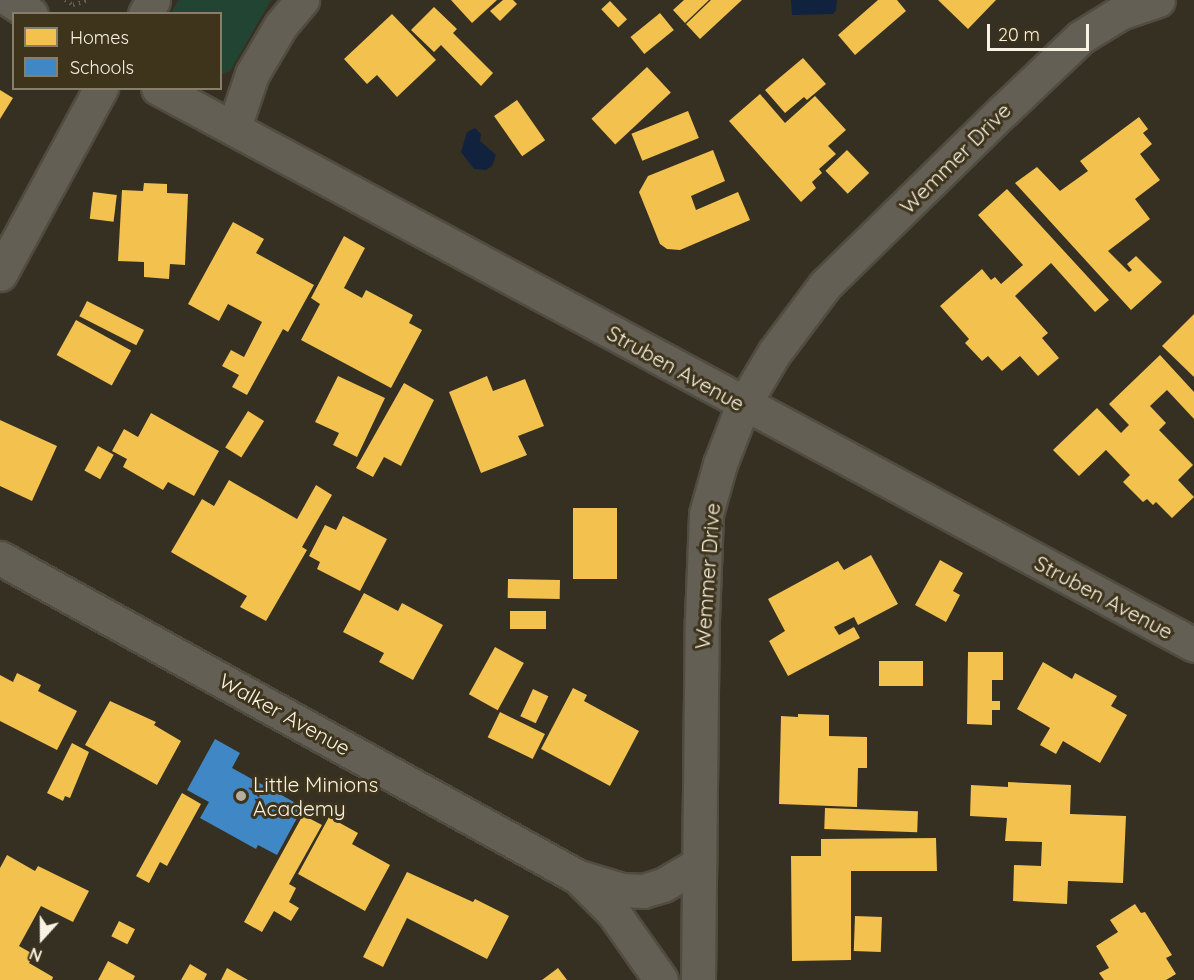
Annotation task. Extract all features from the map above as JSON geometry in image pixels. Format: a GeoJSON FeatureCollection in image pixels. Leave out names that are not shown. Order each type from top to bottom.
{"type":"FeatureCollection","features":[{"type":"Feature","properties":{"kind":"street"},"geometry":{"type":"LineString","coordinates":[[10,0],[28,12]]}},
{"type":"Feature","properties":{"kind":"street"},"geometry":{"type":"LineString","coordinates":[[234,127],[252,74],[281,26],[302,0]]}},
{"type":"Feature","properties":{"kind":"street","name":"Wemmer Drive"},"geometry":{"type":"LineString","coordinates":[[698,980],[702,619],[706,514],[720,464],[743,405],[774,353],[825,285],[1004,110],[1081,37],[1120,13],[1158,0]]}},
{"type":"Feature","properties":{"kind":"street"},"geometry":{"type":"LineString","coordinates":[[0,274],[100,90]]}},
{"type":"Feature","properties":{"kind":"street","name":"Struben Avenue"},"geometry":{"type":"LineString","coordinates":[[162,90],[234,127],[743,405],[1194,645]]}},
{"type":"Feature","properties":{"kind":"street","name":"Walker Avenue"},"geometry":{"type":"LineString","coordinates":[[0,558],[578,877],[612,912],[661,980]]}},
{"type":"Feature","properties":{"kind":"street"},"geometry":{"type":"LineString","coordinates":[[578,877],[622,890],[643,891],[663,885],[699,864]]}},
{"type":"Feature","properties":{"kind":"path"},"geometry":{"type":"LineString","coordinates":[[65,0],[73,5],[89,0]]}},
{"type":"Feature","properties":{"kind":"green space"},"geometry":{"type":"Polygon","coordinates":[[[179,0],[271,0],[230,71],[222,74],[222,12],[172,12],[179,0]]]}},
{"type":"Feature","properties":{"kind":"water"},"geometry":{"type":"Polygon","coordinates":[[[791,0],[837,0],[836,10],[833,14],[792,15],[791,0]]]}},
{"type":"Feature","properties":{"kind":"water"},"geometry":{"type":"Polygon","coordinates":[[[475,128],[481,134],[480,141],[496,155],[492,166],[486,170],[474,169],[461,152],[467,132],[475,128]]]}},
{"type":"Feature","properties":{"kind":"building: Homes"},"geometry":{"type":"Polygon","coordinates":[[[451,0],[497,0],[472,23],[451,0]]]}},
{"type":"Feature","properties":{"kind":"building: Homes"},"geometry":{"type":"Polygon","coordinates":[[[503,0],[513,0],[517,4],[500,21],[490,11],[503,0]]]}},
{"type":"Feature","properties":{"kind":"building: Homes"},"geometry":{"type":"Polygon","coordinates":[[[684,0],[709,0],[685,23],[673,10],[684,0]]]}},
{"type":"Feature","properties":{"kind":"building: Homes"},"geometry":{"type":"Polygon","coordinates":[[[711,0],[742,0],[700,39],[686,24],[711,0]]]}},
{"type":"Feature","properties":{"kind":"building: Homes"},"geometry":{"type":"Polygon","coordinates":[[[878,0],[897,0],[906,11],[855,55],[838,35],[878,0]]]}},
{"type":"Feature","properties":{"kind":"building: Homes"},"geometry":{"type":"Polygon","coordinates":[[[938,0],[996,0],[968,29],[938,0]]]}},
{"type":"Feature","properties":{"kind":"building: Homes"},"geometry":{"type":"Polygon","coordinates":[[[610,1],[627,19],[618,27],[601,9],[610,1]]]}},
{"type":"Feature","properties":{"kind":"building: Homes"},"geometry":{"type":"Polygon","coordinates":[[[434,7],[457,29],[453,33],[493,73],[481,86],[441,45],[434,52],[411,30],[434,7]]]}},
{"type":"Feature","properties":{"kind":"building: Homes"},"geometry":{"type":"Polygon","coordinates":[[[660,13],[674,30],[644,54],[630,37],[660,13]]]}},
{"type":"Feature","properties":{"kind":"building: Homes"},"geometry":{"type":"Polygon","coordinates":[[[392,14],[436,60],[397,97],[377,75],[367,84],[344,59],[392,14]]]}},
{"type":"Feature","properties":{"kind":"building: Homes"},"geometry":{"type":"Polygon","coordinates":[[[803,58],[826,84],[807,100],[804,97],[785,113],[765,90],[803,58]]]}},
{"type":"Feature","properties":{"kind":"building: Homes"},"geometry":{"type":"Polygon","coordinates":[[[647,67],[671,93],[615,144],[591,119],[647,67]]]}},
{"type":"Feature","properties":{"kind":"building: Homes"},"geometry":{"type":"Polygon","coordinates":[[[0,90],[13,98],[0,119],[0,90]]]}},
{"type":"Feature","properties":{"kind":"building: Homes"},"geometry":{"type":"Polygon","coordinates":[[[760,94],[785,123],[815,96],[846,130],[828,146],[836,154],[819,169],[822,173],[812,182],[816,188],[801,202],[729,121],[760,94]]]}},
{"type":"Feature","properties":{"kind":"building: Homes"},"geometry":{"type":"Polygon","coordinates":[[[517,100],[545,140],[522,156],[494,116],[517,100]]]}},
{"type":"Feature","properties":{"kind":"building: Homes"},"geometry":{"type":"Polygon","coordinates":[[[688,111],[699,138],[642,161],[631,134],[688,111]]]}},
{"type":"Feature","properties":{"kind":"building: Homes"},"geometry":{"type":"Polygon","coordinates":[[[1139,117],[1148,129],[1143,133],[1152,144],[1140,154],[1160,180],[1135,199],[1150,219],[1108,251],[1129,272],[1132,270],[1127,264],[1136,256],[1162,282],[1131,310],[1015,183],[1037,167],[1060,191],[1088,171],[1080,161],[1139,117]]]}},
{"type":"Feature","properties":{"kind":"building: Homes"},"geometry":{"type":"Polygon","coordinates":[[[713,150],[725,181],[691,196],[696,210],[738,192],[750,220],[680,250],[667,249],[660,244],[639,192],[648,176],[713,150]]]}},
{"type":"Feature","properties":{"kind":"building: Homes"},"geometry":{"type":"Polygon","coordinates":[[[847,150],[869,173],[848,194],[825,171],[847,150]]]}},
{"type":"Feature","properties":{"kind":"building: Homes"},"geometry":{"type":"Polygon","coordinates":[[[144,183],[167,184],[167,193],[188,194],[185,265],[170,264],[169,279],[144,277],[144,262],[118,261],[122,190],[143,191],[144,183]]]}},
{"type":"Feature","properties":{"kind":"building: Homes"},"geometry":{"type":"Polygon","coordinates":[[[1007,189],[1109,300],[1095,312],[1051,263],[1015,296],[1048,333],[1042,338],[1059,358],[1038,376],[1020,356],[1002,371],[988,356],[982,361],[965,343],[969,339],[940,306],[982,269],[991,280],[995,277],[1001,284],[1023,265],[978,215],[1007,189]]]}},
{"type":"Feature","properties":{"kind":"building: Homes"},"geometry":{"type":"Polygon","coordinates":[[[93,192],[117,195],[114,222],[90,219],[93,192]]]}},
{"type":"Feature","properties":{"kind":"building: Homes"},"geometry":{"type":"Polygon","coordinates":[[[233,222],[264,239],[256,253],[314,285],[288,332],[283,329],[247,395],[232,387],[239,375],[222,366],[231,350],[244,357],[262,322],[228,304],[219,321],[188,304],[233,222]]]}},
{"type":"Feature","properties":{"kind":"building: Homes"},"geometry":{"type":"Polygon","coordinates":[[[344,236],[365,248],[344,288],[362,298],[366,290],[413,315],[409,323],[422,330],[391,388],[301,340],[320,304],[311,298],[344,236]]]}},
{"type":"Feature","properties":{"kind":"building: Homes"},"geometry":{"type":"Polygon","coordinates":[[[87,301],[144,330],[136,345],[79,316],[87,301]]]}},
{"type":"Feature","properties":{"kind":"building: Homes"},"geometry":{"type":"Polygon","coordinates":[[[1194,314],[1194,377],[1162,346],[1194,314]]]}},
{"type":"Feature","properties":{"kind":"building: Homes"},"geometry":{"type":"Polygon","coordinates":[[[76,320],[131,351],[112,386],[57,355],[76,320]]]}},
{"type":"Feature","properties":{"kind":"building: Homes"},"geometry":{"type":"Polygon","coordinates":[[[1160,355],[1194,392],[1194,419],[1167,390],[1150,406],[1166,423],[1159,430],[1193,465],[1178,480],[1194,497],[1172,518],[1156,502],[1153,505],[1147,499],[1143,502],[1123,482],[1130,475],[1106,450],[1079,476],[1053,450],[1097,408],[1121,433],[1129,425],[1109,404],[1160,355]]]}},
{"type":"Feature","properties":{"kind":"building: Homes"},"geometry":{"type":"Polygon","coordinates":[[[338,376],[385,398],[357,457],[333,445],[339,433],[315,422],[338,376]]]}},
{"type":"Feature","properties":{"kind":"building: Homes"},"geometry":{"type":"Polygon","coordinates":[[[487,376],[493,391],[525,379],[544,426],[518,436],[527,455],[481,473],[449,392],[487,376]]]}},
{"type":"Feature","properties":{"kind":"building: Homes"},"geometry":{"type":"Polygon","coordinates":[[[404,383],[434,400],[401,466],[384,457],[373,477],[356,468],[404,383]]]}},
{"type":"Feature","properties":{"kind":"building: Homes"},"geometry":{"type":"Polygon","coordinates":[[[248,411],[264,421],[241,458],[225,447],[248,411]]]}},
{"type":"Feature","properties":{"kind":"building: Homes"},"geometry":{"type":"Polygon","coordinates":[[[151,413],[219,451],[194,496],[168,482],[163,490],[123,467],[127,459],[112,451],[124,429],[138,437],[151,413]]]}},
{"type":"Feature","properties":{"kind":"building: Homes"},"geometry":{"type":"Polygon","coordinates":[[[0,420],[57,446],[32,501],[0,486],[0,420]]]}},
{"type":"Feature","properties":{"kind":"building: Homes"},"geometry":{"type":"Polygon","coordinates":[[[98,446],[114,455],[100,479],[84,470],[98,446]]]}},
{"type":"Feature","properties":{"kind":"building: Homes"},"geometry":{"type":"Polygon","coordinates":[[[229,480],[297,519],[316,485],[332,495],[302,547],[307,550],[266,621],[240,607],[247,596],[171,552],[202,499],[214,506],[229,480]]]}},
{"type":"Feature","properties":{"kind":"building: Homes"},"geometry":{"type":"Polygon","coordinates":[[[573,508],[617,508],[617,579],[573,579],[573,508]]]}},
{"type":"Feature","properties":{"kind":"building: Homes"},"geometry":{"type":"Polygon","coordinates":[[[343,516],[387,539],[360,591],[317,569],[320,562],[309,556],[325,525],[336,530],[343,516]]]}},
{"type":"Feature","properties":{"kind":"building: Homes"},"geometry":{"type":"Polygon","coordinates":[[[871,555],[898,604],[858,625],[854,617],[834,627],[839,635],[854,627],[860,638],[788,676],[769,641],[785,631],[768,599],[838,561],[844,570],[871,555]]]}},
{"type":"Feature","properties":{"kind":"building: Homes"},"geometry":{"type":"Polygon","coordinates":[[[940,560],[963,573],[953,591],[960,595],[946,622],[915,605],[940,560]]]}},
{"type":"Feature","properties":{"kind":"building: Homes"},"geometry":{"type":"Polygon","coordinates":[[[508,579],[560,580],[560,599],[508,598],[508,579]]]}},
{"type":"Feature","properties":{"kind":"building: Homes"},"geometry":{"type":"Polygon","coordinates":[[[364,593],[398,611],[402,603],[443,625],[413,680],[379,662],[384,653],[343,632],[364,593]]]}},
{"type":"Feature","properties":{"kind":"building: Homes"},"geometry":{"type":"Polygon","coordinates":[[[510,611],[546,611],[546,629],[510,629],[510,611]]]}},
{"type":"Feature","properties":{"kind":"building: Homes"},"geometry":{"type":"Polygon","coordinates":[[[495,647],[524,663],[498,710],[469,694],[495,647]]]}},
{"type":"Feature","properties":{"kind":"building: Homes"},"geometry":{"type":"Polygon","coordinates":[[[968,652],[1003,652],[1003,680],[992,680],[992,701],[1000,701],[1000,710],[992,710],[992,725],[967,724],[968,652]]]}},
{"type":"Feature","properties":{"kind":"building: Homes"},"geometry":{"type":"Polygon","coordinates":[[[879,661],[923,661],[923,686],[879,686],[879,661]]]}},
{"type":"Feature","properties":{"kind":"building: Homes"},"geometry":{"type":"Polygon","coordinates":[[[1043,662],[1072,679],[1075,673],[1117,696],[1111,706],[1127,715],[1100,763],[1063,741],[1056,754],[1040,745],[1050,728],[1017,709],[1043,662]]]}},
{"type":"Feature","properties":{"kind":"building: Homes"},"geometry":{"type":"Polygon","coordinates":[[[17,673],[41,685],[38,691],[77,711],[57,750],[0,721],[0,675],[13,682],[17,673]]]}},
{"type":"Feature","properties":{"kind":"building: Homes"},"geometry":{"type":"Polygon","coordinates":[[[573,688],[587,695],[584,701],[639,731],[610,786],[541,749],[573,688]]]}},
{"type":"Feature","properties":{"kind":"building: Homes"},"geometry":{"type":"Polygon","coordinates":[[[533,689],[548,696],[536,723],[520,716],[533,689]]]}},
{"type":"Feature","properties":{"kind":"building: Homes"},"geometry":{"type":"Polygon","coordinates":[[[110,701],[156,722],[154,725],[181,741],[157,785],[85,745],[110,701]]]}},
{"type":"Feature","properties":{"kind":"building: Homes"},"geometry":{"type":"Polygon","coordinates":[[[500,712],[545,734],[533,759],[488,737],[500,712]]]}},
{"type":"Feature","properties":{"kind":"building: Homes"},"geometry":{"type":"Polygon","coordinates":[[[798,714],[829,715],[829,736],[867,737],[867,768],[858,768],[857,807],[779,804],[781,716],[798,717],[798,714]]]}},
{"type":"Feature","properties":{"kind":"building: Homes"},"geometry":{"type":"Polygon","coordinates":[[[72,743],[89,752],[70,798],[65,796],[63,801],[47,793],[72,743]]]}},
{"type":"Feature","properties":{"kind":"building: Homes"},"geometry":{"type":"Polygon","coordinates":[[[1008,782],[1071,785],[1070,814],[1126,816],[1123,883],[1068,881],[1067,904],[1013,901],[1014,865],[1041,866],[1042,842],[1005,841],[1007,818],[970,816],[971,785],[1008,787],[1008,782]]]}},
{"type":"Feature","properties":{"kind":"building: Homes"},"geometry":{"type":"Polygon","coordinates":[[[182,793],[201,804],[167,866],[160,862],[149,883],[136,876],[182,793]]]}},
{"type":"Feature","properties":{"kind":"building: Homes"},"geometry":{"type":"Polygon","coordinates":[[[825,808],[918,811],[917,832],[824,829],[825,808]]]}},
{"type":"Feature","properties":{"kind":"building: Homes"},"geometry":{"type":"Polygon","coordinates":[[[303,815],[322,825],[289,884],[296,888],[289,902],[299,908],[291,921],[274,911],[262,932],[244,922],[303,815]]]}},
{"type":"Feature","properties":{"kind":"building: Homes"},"geometry":{"type":"Polygon","coordinates":[[[329,817],[358,833],[352,844],[390,865],[365,911],[298,874],[329,817]]]}},
{"type":"Feature","properties":{"kind":"building: Homes"},"geometry":{"type":"Polygon","coordinates":[[[936,838],[937,871],[851,871],[851,960],[792,961],[791,856],[821,856],[821,839],[936,838]]]}},
{"type":"Feature","properties":{"kind":"building: Homes"},"geometry":{"type":"Polygon","coordinates":[[[7,855],[35,871],[38,866],[89,891],[73,922],[41,906],[19,946],[33,954],[29,963],[53,977],[52,980],[0,980],[0,868],[7,855]]]}},
{"type":"Feature","properties":{"kind":"building: Homes"},"geometry":{"type":"Polygon","coordinates":[[[407,872],[473,902],[475,899],[509,916],[487,959],[407,918],[383,967],[363,957],[407,872]]]}},
{"type":"Feature","properties":{"kind":"building: Homes"},"geometry":{"type":"Polygon","coordinates":[[[1135,904],[1141,913],[1145,912],[1172,955],[1166,958],[1176,974],[1166,980],[1104,980],[1099,973],[1109,968],[1096,946],[1118,932],[1110,920],[1135,904]]]}},
{"type":"Feature","properties":{"kind":"building: Homes"},"geometry":{"type":"Polygon","coordinates":[[[855,916],[882,917],[881,952],[854,951],[855,916]]]}},
{"type":"Feature","properties":{"kind":"building: Homes"},"geometry":{"type":"Polygon","coordinates":[[[119,921],[135,929],[127,944],[111,936],[119,921]]]}},
{"type":"Feature","properties":{"kind":"building: Homes"},"geometry":{"type":"Polygon","coordinates":[[[108,961],[135,976],[133,980],[98,980],[108,961]]]}},
{"type":"Feature","properties":{"kind":"building: Homes"},"geometry":{"type":"Polygon","coordinates":[[[190,964],[207,974],[204,980],[181,980],[190,964]]]}},
{"type":"Feature","properties":{"kind":"building: Homes"},"geometry":{"type":"Polygon","coordinates":[[[227,968],[248,980],[221,980],[227,968]]]}},
{"type":"Feature","properties":{"kind":"building: Homes"},"geometry":{"type":"Polygon","coordinates":[[[558,968],[567,980],[542,980],[558,968]]]}},
{"type":"Feature","properties":{"kind":"building: Schools","name":"Little Minions Academy"},"geometry":{"type":"Polygon","coordinates":[[[215,739],[240,753],[232,768],[303,807],[277,855],[258,845],[256,849],[200,818],[209,802],[187,790],[215,739]]]}},
{"type":"Feature","properties":{"kind":"place","name":"Little Minions Academy"},"geometry":{"type":"Point","coordinates":[241,796]}}]}
